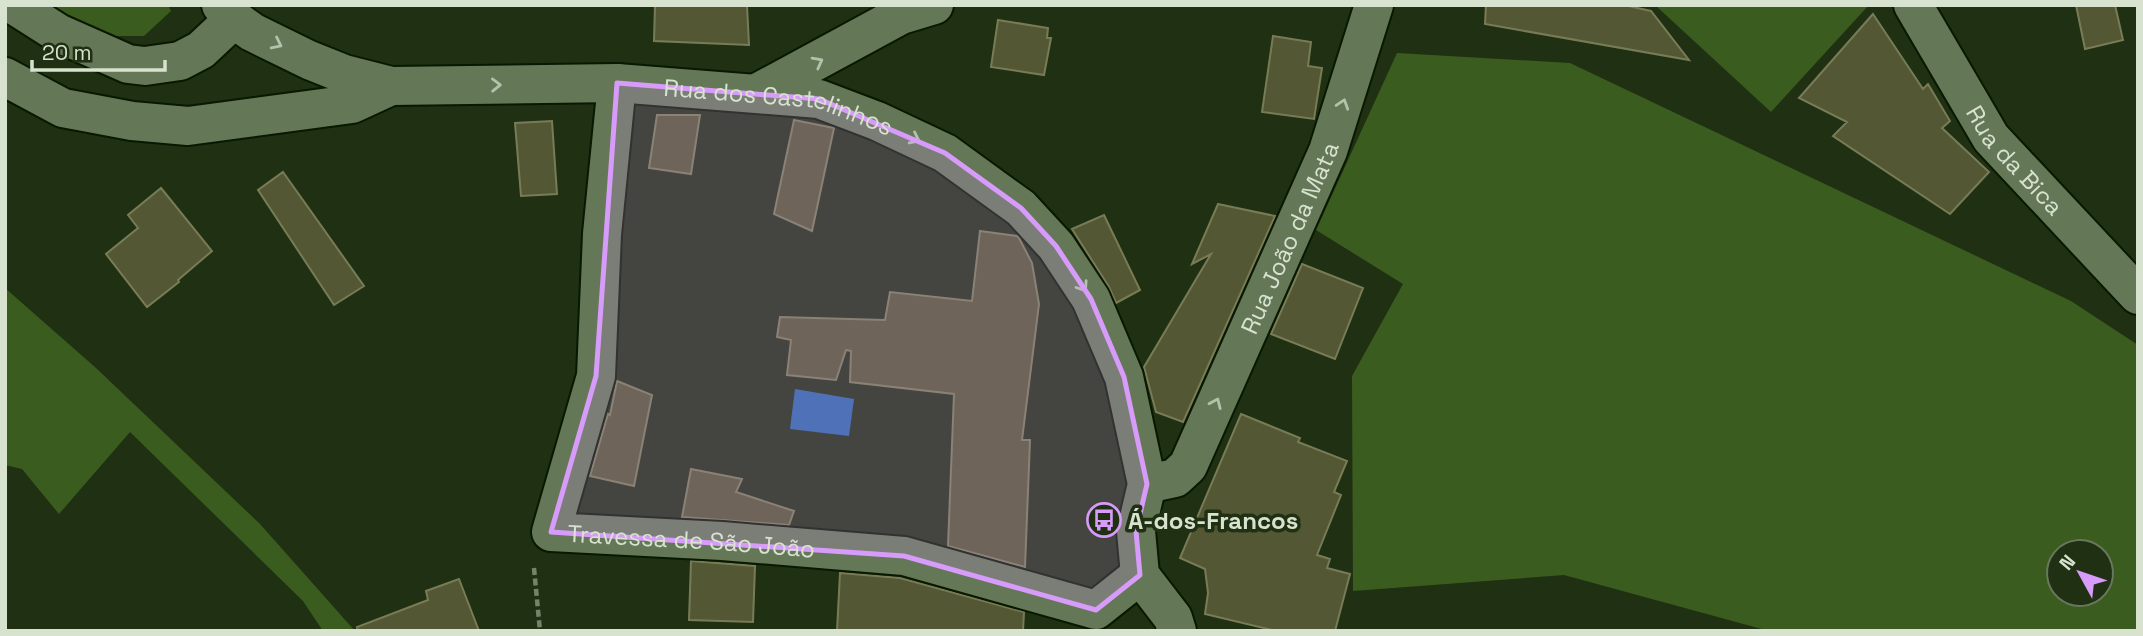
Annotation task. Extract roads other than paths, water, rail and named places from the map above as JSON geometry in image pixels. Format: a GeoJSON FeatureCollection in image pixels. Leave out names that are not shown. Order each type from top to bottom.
{"type":"FeatureCollection","features":[{"type":"Feature","properties":{"kind":"street"},"geometry":{"type":"LineString","coordinates":[[14,5],[58,33],[128,64],[145,66],[180,61],[201,50],[228,12]]}},
{"type":"Feature","properties":{"kind":"street"},"geometry":{"type":"LineString","coordinates":[[757,93],[901,15],[934,5]]}},
{"type":"Feature","properties":{"kind":"street","name":"Rua João da Mata"},"geometry":{"type":"LineString","coordinates":[[1147,484],[1175,478],[1188,466],[1328,150],[1374,5]]}},
{"type":"Feature","properties":{"kind":"street","name":"Rua da Bica"},"geometry":{"type":"LineString","coordinates":[[1913,5],[1991,138],[2138,295]]}},
{"type":"Feature","properties":{"kind":"street","name":"Rua dos Castelinhos"},"geometry":{"type":"LineString","coordinates":[[228,12],[252,32],[310,60],[344,74],[391,86],[617,83],[819,99],[877,121],[945,153],[1021,208],[1056,246],[1091,299],[1124,377],[1147,484]]}},
{"type":"Feature","properties":{"kind":"street"},"geometry":{"type":"LineString","coordinates":[[5,77],[63,108],[132,121],[188,126],[352,104],[391,86]]}},
{"type":"Feature","properties":{"kind":"street","name":"Travessa de São João"},"geometry":{"type":"LineString","coordinates":[[617,83],[602,234],[596,376],[551,532],[722,541],[904,556],[1094,620],[1140,575]]}},
{"type":"Feature","properties":{"kind":"street"},"geometry":{"type":"LineString","coordinates":[[1147,484],[1136,531],[1140,575],[1173,618],[1177,631]]}},
{"type":"Feature","properties":{"kind":"water"},"geometry":{"type":"Polygon","coordinates":[[[795,389],[854,399],[849,436],[790,429],[795,389]]]}},
{"type":"Feature","properties":{"kind":"place","name":"Á-dos-Francos"},"geometry":{"type":"Point","coordinates":[1104,520]}}]}
